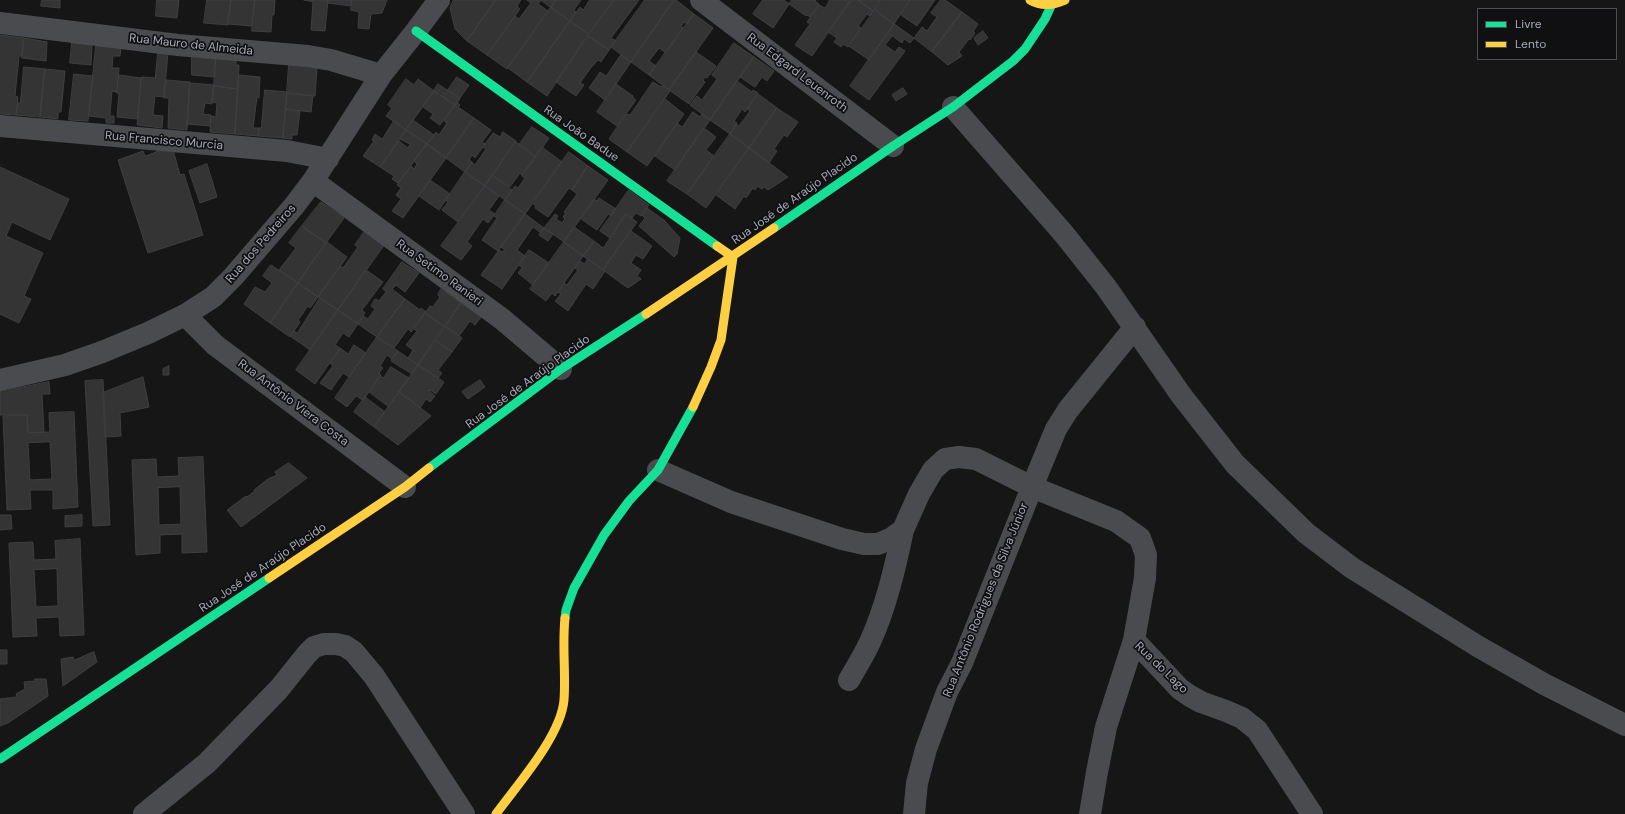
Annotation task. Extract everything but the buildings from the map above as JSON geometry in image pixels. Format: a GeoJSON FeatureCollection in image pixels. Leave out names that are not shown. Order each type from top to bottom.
{"type":"FeatureCollection","features":[{"type":"Feature","properties":{"kind":"street","name":"Rua dos Pedreiros"},"geometry":{"type":"LineString","coordinates":[[0,380],[73,362],[148,334],[184,315],[213,297],[228,282],[294,206],[328,159],[381,75],[439,0]]}},
{"type":"Feature","properties":{"kind":"street","name":"Rua Edgard Leuenroth"},"geometry":{"type":"LineString","coordinates":[[701,0],[893,146]]}},
{"type":"Feature","properties":{"kind":"street"},"geometry":{"type":"LineString","coordinates":[[1030,0],[1034,3],[1051,6],[1065,0]]}},
{"type":"Feature","properties":{"kind":"street","name":"Rua José de Araújo Placido"},"geometry":{"type":"LineString","coordinates":[[0,759],[405,487],[561,369],[733,257],[893,146],[953,107],[1013,61],[1025,49],[1045,20],[1051,6]]}},
{"type":"Feature","properties":{"kind":"street","name":"Rua Mauro de Almeida"},"geometry":{"type":"LineString","coordinates":[[0,23],[178,44],[308,56],[331,60],[381,75]]}},
{"type":"Feature","properties":{"kind":"street","name":"Rua João Badue"},"geometry":{"type":"LineString","coordinates":[[416,31],[733,257]]}},
{"type":"Feature","properties":{"kind":"street"},"geometry":{"type":"LineString","coordinates":[[953,107],[1064,234],[1106,287],[1181,395],[1235,464],[1306,533],[1352,568],[1479,647],[1544,684],[1625,725]]}},
{"type":"Feature","properties":{"kind":"street","name":"Rua Francisco Murcia"},"geometry":{"type":"LineString","coordinates":[[0,126],[287,151],[328,159]]}},
{"type":"Feature","properties":{"kind":"street","name":"Rua Setimo Ranieri"},"geometry":{"type":"LineString","coordinates":[[313,181],[502,320],[561,369]]}},
{"type":"Feature","properties":{"kind":"street"},"geometry":{"type":"LineString","coordinates":[[496,814],[547,744],[558,724],[564,701],[564,624],[566,610],[574,588],[604,535],[629,501],[658,470],[693,407],[711,367],[721,340],[733,257]]}},
{"type":"Feature","properties":{"kind":"street","name":"Rua Antônio Viera Costa"},"geometry":{"type":"LineString","coordinates":[[184,315],[215,345],[405,487]]}},
{"type":"Feature","properties":{"kind":"street"},"geometry":{"type":"LineString","coordinates":[[1134,640],[1145,578],[1146,555],[1140,538],[1116,521],[1032,487],[1056,429],[1068,410],[1135,327]]}},
{"type":"Feature","properties":{"kind":"street","name":"Rua Antônio Rodrigues da Silva Júnior"},"geometry":{"type":"LineString","coordinates":[[849,680],[870,642],[882,611],[894,573],[903,530],[919,494],[933,470],[945,459],[959,457],[976,459],[1032,487],[962,663],[947,692],[926,749],[917,783],[914,814]]}},
{"type":"Feature","properties":{"kind":"street"},"geometry":{"type":"LineString","coordinates":[[658,470],[731,502],[842,539],[864,544],[878,544],[892,538],[903,530]]}},
{"type":"Feature","properties":{"kind":"street","name":"Rua do Lago"},"geometry":{"type":"LineString","coordinates":[[1090,814],[1106,727],[1134,640],[1180,689],[1201,702],[1242,718],[1257,730],[1312,814]]}},
{"type":"Feature","properties":{"kind":"street"},"geometry":{"type":"LineString","coordinates":[[144,814],[206,763],[279,689],[307,654],[314,648],[324,644],[345,646],[354,652],[374,676],[464,814]]}},
{"type":"Feature","properties":{"kind":"traffic: fast"},"geometry":{"type":"LineString","coordinates":[[774,228],[893,146],[953,107],[1013,61],[1025,49],[1045,19],[1051,6]]}},
{"type":"Feature","properties":{"kind":"traffic: fast"},"geometry":{"type":"LineString","coordinates":[[416,31],[717,246]]}},
{"type":"Feature","properties":{"kind":"traffic: fast"},"geometry":{"type":"LineString","coordinates":[[429,468],[561,369],[646,314]]}},
{"type":"Feature","properties":{"kind":"traffic: fast"},"geometry":{"type":"LineString","coordinates":[[565,618],[566,610],[574,588],[604,535],[629,501],[658,470],[693,407]]}},
{"type":"Feature","properties":{"kind":"traffic: fast"},"geometry":{"type":"LineString","coordinates":[[0,759],[269,578]]}},
{"type":"Feature","properties":{"kind":"traffic: slow"},"geometry":{"type":"LineString","coordinates":[[1030,0],[1039,4],[1056,3],[1065,0]]}},
{"type":"Feature","properties":{"kind":"traffic: slow"},"geometry":{"type":"LineString","coordinates":[[646,314],[774,228]]}},
{"type":"Feature","properties":{"kind":"traffic: slow"},"geometry":{"type":"LineString","coordinates":[[693,407],[721,340],[733,257],[717,246]]}},
{"type":"Feature","properties":{"kind":"traffic: slow"},"geometry":{"type":"LineString","coordinates":[[269,578],[405,487],[429,468]]}},
{"type":"Feature","properties":{"kind":"traffic: slow"},"geometry":{"type":"LineString","coordinates":[[496,814],[537,760],[555,729],[561,714],[564,700],[565,618]]}}]}
